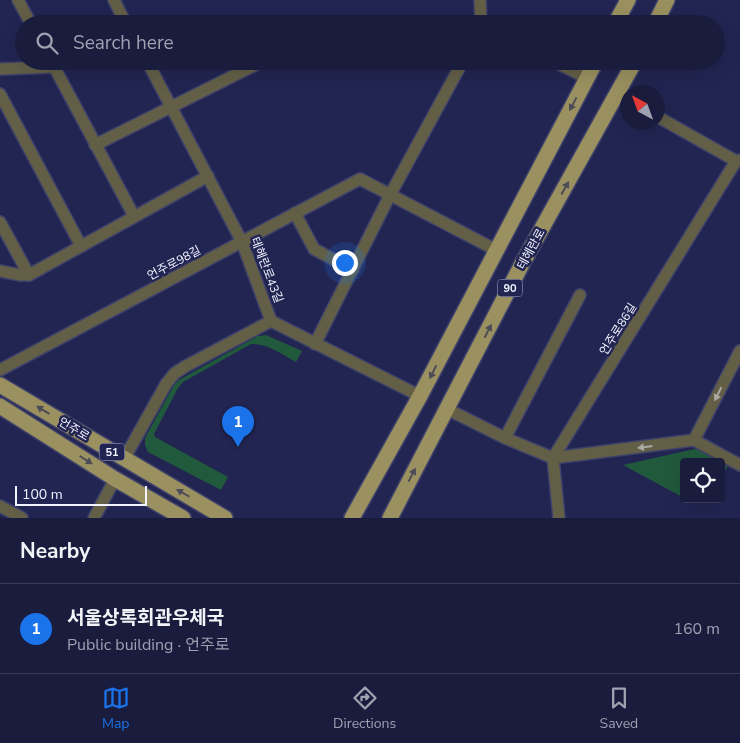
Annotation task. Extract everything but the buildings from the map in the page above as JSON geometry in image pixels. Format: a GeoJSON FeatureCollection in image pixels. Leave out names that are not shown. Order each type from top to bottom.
{"type":"FeatureCollection","features":[{"type":"Feature","properties":{"kind":"main road"},"geometry":{"type":"LineString","coordinates":[[620,15],[628,0]]}},
{"type":"Feature","properties":{"kind":"main road"},"geometry":{"type":"LineString","coordinates":[[660,15],[667,0]]}},
{"type":"Feature","properties":{"kind":"main road","name":"90"},"geometry":{"type":"LineString","coordinates":[[352,518],[420,396],[591,70]]}},
{"type":"Feature","properties":{"kind":"main road","name":"테헤란로"},"geometry":{"type":"LineString","coordinates":[[627,85],[632,70]]}},
{"type":"Feature","properties":{"kind":"main road","name":"테헤란로"},"geometry":{"type":"LineString","coordinates":[[390,518],[522,264],[620,101]]}},
{"type":"Feature","properties":{"kind":"main road","name":"언주로"},"geometry":{"type":"LineString","coordinates":[[0,385],[225,518]]}},
{"type":"Feature","properties":{"kind":"main road","name":"언주로"},"geometry":{"type":"LineString","coordinates":[[0,406],[116,479],[183,518]]}},
{"type":"Feature","properties":{"kind":"street"},"geometry":{"type":"LineString","coordinates":[[18,0],[26,15]]}},
{"type":"Feature","properties":{"kind":"street"},"geometry":{"type":"LineString","coordinates":[[114,0],[122,15]]}},
{"type":"Feature","properties":{"kind":"street"},"geometry":{"type":"LineString","coordinates":[[480,0],[481,15]]}},
{"type":"Feature","properties":{"kind":"street"},"geometry":{"type":"LineString","coordinates":[[0,69],[15,68]]}},
{"type":"Feature","properties":{"kind":"street"},"geometry":{"type":"LineString","coordinates":[[56,70],[134,216]]}},
{"type":"Feature","properties":{"kind":"street","name":"테헤란로43길"},"geometry":{"type":"LineString","coordinates":[[151,70],[242,242],[271,321],[420,396]]}},
{"type":"Feature","properties":{"kind":"street"},"geometry":{"type":"LineString","coordinates":[[95,145],[245,70]]}},
{"type":"Feature","properties":{"kind":"street"},"geometry":{"type":"LineString","coordinates":[[315,344],[390,195],[458,70]]}},
{"type":"Feature","properties":{"kind":"street"},"geometry":{"type":"LineString","coordinates":[[571,70],[587,78]]}},
{"type":"Feature","properties":{"kind":"street"},"geometry":{"type":"LineString","coordinates":[[0,94],[81,246]]}},
{"type":"Feature","properties":{"kind":"street"},"geometry":{"type":"LineString","coordinates":[[665,121],[738,160]]}},
{"type":"Feature","properties":{"kind":"street","name":"언주로86길"},"geometry":{"type":"LineString","coordinates":[[553,458],[738,160]]}},
{"type":"Feature","properties":{"kind":"street"},"geometry":{"type":"LineString","coordinates":[[0,271],[29,275],[208,176]]}},
{"type":"Feature","properties":{"kind":"street","name":"언주로98길"},"geometry":{"type":"LineString","coordinates":[[0,370],[360,179],[390,195]]}},
{"type":"Feature","properties":{"kind":"street"},"geometry":{"type":"LineString","coordinates":[[390,195],[496,250]]}},
{"type":"Feature","properties":{"kind":"street"},"geometry":{"type":"LineString","coordinates":[[295,213],[314,249],[353,270]]}},
{"type":"Feature","properties":{"kind":"street"},"geometry":{"type":"LineString","coordinates":[[0,222],[29,275]]}},
{"type":"Feature","properties":{"kind":"street"},"geometry":{"type":"LineString","coordinates":[[505,438],[580,295]]}},
{"type":"Feature","properties":{"kind":"street"},"geometry":{"type":"LineString","coordinates":[[124,459],[166,384],[175,373],[271,321]]}},
{"type":"Feature","properties":{"kind":"street"},"geometry":{"type":"LineString","coordinates":[[694,440],[740,351]]}},
{"type":"Feature","properties":{"kind":"street"},"geometry":{"type":"LineString","coordinates":[[447,409],[505,438],[553,458],[694,440],[740,465]]}},
{"type":"Feature","properties":{"kind":"street"},"geometry":{"type":"LineString","coordinates":[[553,458],[559,518]]}},
{"type":"Feature","properties":{"kind":"street"},"geometry":{"type":"LineString","coordinates":[[94,518],[116,479]]}},
{"type":"Feature","properties":{"kind":"street"},"geometry":{"type":"LineString","coordinates":[[0,506],[22,518]]}},
{"type":"Feature","properties":{"kind":"green space"},"geometry":{"type":"Polygon","coordinates":[[[266,335],[302,351],[296,362],[269,347],[251,344],[183,382],[154,434],[155,437],[228,477],[221,490],[148,452],[145,438],[174,385],[179,380],[258,336],[266,335]]]}},
{"type":"Feature","properties":{"kind":"green space"},"geometry":{"type":"Polygon","coordinates":[[[699,448],[718,458],[680,458],[680,496],[623,465],[699,448]]]}},
{"type":"Feature","properties":{"kind":"green space"},"geometry":{"type":"Polygon","coordinates":[[[725,462],[729,464],[725,470],[725,462]]]}},
{"type":"Feature","properties":{"kind":"place","name":"서울상록회관우체국"},"geometry":{"type":"Point","coordinates":[238,447]}}]}
